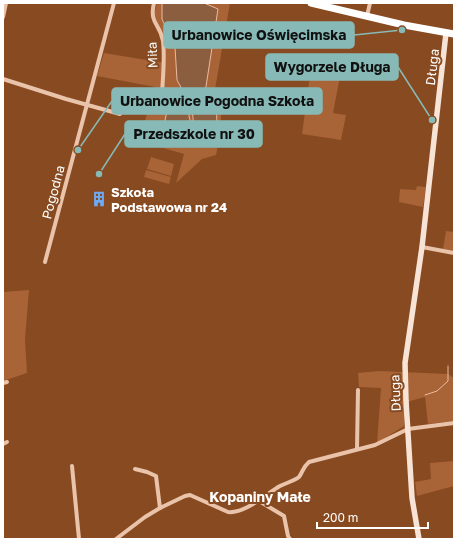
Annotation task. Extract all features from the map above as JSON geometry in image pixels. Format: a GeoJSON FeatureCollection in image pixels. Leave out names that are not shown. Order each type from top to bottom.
{"type":"FeatureCollection","features":[{"type":"Feature","properties":{"kind":"highway"},"geometry":{"type":"LineString","coordinates":[[311,3],[450,34]]}},
{"type":"Feature","properties":{"kind":"street"},"geometry":{"type":"LineString","coordinates":[[3,17],[6,3]]}},
{"type":"Feature","properties":{"kind":"street","name":"Pogodna"},"geometry":{"type":"LineString","coordinates":[[45,262],[114,3]]}},
{"type":"Feature","properties":{"kind":"street","name":"Miła"},"geometry":{"type":"LineString","coordinates":[[87,105],[120,114],[125,97],[152,105],[159,99],[162,94],[164,49],[162,38],[152,14],[154,3]]}},
{"type":"Feature","properties":{"kind":"street"},"geometry":{"type":"LineString","coordinates":[[367,16],[370,3]]}},
{"type":"Feature","properties":{"kind":"street","name":"Długa"},"geometry":{"type":"LineString","coordinates":[[419,539],[412,498],[405,363],[450,34]]}},
{"type":"Feature","properties":{"kind":"street"},"geometry":{"type":"LineString","coordinates":[[3,79],[87,105]]}},
{"type":"Feature","properties":{"kind":"street"},"geometry":{"type":"LineString","coordinates":[[422,247],[454,253]]}},
{"type":"Feature","properties":{"kind":"street"},"geometry":{"type":"LineString","coordinates":[[357,449],[358,390]]}},
{"type":"Feature","properties":{"kind":"street"},"geometry":{"type":"LineString","coordinates":[[116,539],[134,524],[160,508],[185,496],[190,496],[233,513],[259,501],[274,490],[300,476],[303,468],[309,462],[375,445],[408,429],[454,423]]}},
{"type":"Feature","properties":{"kind":"street"},"geometry":{"type":"LineString","coordinates":[[72,466],[78,539]]}},
{"type":"Feature","properties":{"kind":"street"},"geometry":{"type":"LineString","coordinates":[[135,469],[156,476],[160,508]]}},
{"type":"Feature","properties":{"kind":"street"},"geometry":{"type":"LineString","coordinates":[[259,501],[284,516],[290,539]]}},
{"type":"Feature","properties":{"kind":"shaded area"},"geometry":{"type":"Polygon","coordinates":[[[157,3],[162,3],[162,19],[175,47],[177,80],[184,93],[218,10],[204,3],[230,3],[214,95],[221,96],[221,130],[216,155],[202,159],[176,183],[184,154],[139,141],[155,87],[97,76],[104,53],[165,63],[163,35],[154,15],[157,3]],[[192,104],[196,136],[204,143],[215,144],[215,104],[192,104]],[[185,105],[167,112],[163,130],[168,134],[193,140],[190,107],[185,105]]]}},
{"type":"Feature","properties":{"kind":"shaded area"},"geometry":{"type":"Polygon","coordinates":[[[162,3],[204,3],[218,9],[205,93],[184,93],[177,80],[175,47],[162,19],[162,3]]]}},
{"type":"Feature","properties":{"kind":"shaded area"},"geometry":{"type":"Polygon","coordinates":[[[311,68],[341,71],[333,113],[346,115],[341,140],[302,134],[311,68]]]}},
{"type":"Feature","properties":{"kind":"shaded area"},"geometry":{"type":"Polygon","coordinates":[[[211,101],[216,110],[217,116],[215,144],[212,146],[199,140],[195,133],[192,104],[211,101]]]}},
{"type":"Feature","properties":{"kind":"shaded area"},"geometry":{"type":"Polygon","coordinates":[[[189,105],[189,116],[194,140],[191,138],[165,133],[163,130],[167,111],[189,105]]]}},
{"type":"Feature","properties":{"kind":"shaded area"},"geometry":{"type":"Polygon","coordinates":[[[151,157],[174,164],[171,176],[147,169],[151,157]]]}},
{"type":"Feature","properties":{"kind":"shaded area"},"geometry":{"type":"Polygon","coordinates":[[[146,170],[171,177],[169,184],[144,177],[146,170]]]}},
{"type":"Feature","properties":{"kind":"shaded area"},"geometry":{"type":"Polygon","coordinates":[[[417,186],[426,187],[423,207],[399,202],[400,189],[416,190],[417,186]]]}},
{"type":"Feature","properties":{"kind":"shaded area"},"geometry":{"type":"Polygon","coordinates":[[[446,231],[454,232],[454,251],[443,249],[446,231]]]}},
{"type":"Feature","properties":{"kind":"shaded area"},"geometry":{"type":"Polygon","coordinates":[[[29,290],[25,339],[27,373],[3,381],[3,292],[29,290]]]}},
{"type":"Feature","properties":{"kind":"shaded area"},"geometry":{"type":"Polygon","coordinates":[[[379,371],[448,374],[454,378],[454,421],[428,424],[425,397],[410,401],[404,419],[404,426],[377,443],[381,388],[359,387],[358,373],[379,371]]]}},
{"type":"Feature","properties":{"kind":"shaded area"},"geometry":{"type":"Polygon","coordinates":[[[454,461],[454,486],[417,496],[415,482],[431,479],[430,463],[454,461]]]}},
{"type":"Feature","properties":{"kind":"waterway"},"geometry":{"type":"LineString","coordinates":[[425,395],[437,391],[448,381],[448,366]]}},
{"type":"Feature","properties":{"kind":"place","name":"Urbanowice Oświęcimska"},"geometry":{"type":"Point","coordinates":[402,30]}},
{"type":"Feature","properties":{"kind":"place","name":"Wygorzele Długa"},"geometry":{"type":"Point","coordinates":[432,120]}},
{"type":"Feature","properties":{"kind":"place","name":"Urbanowice Pogodna Szkoła"},"geometry":{"type":"Point","coordinates":[78,150]}},
{"type":"Feature","properties":{"kind":"place","name":"Przedszkole nr 30"},"geometry":{"type":"Point","coordinates":[99,174]}},
{"type":"Feature","properties":{"kind":"place","name":"Szkoła Podstawowa nr 24"},"geometry":{"type":"Point","coordinates":[99,199]}},
{"type":"Feature","properties":{"kind":"district","name":"Kopaniny Małe"},"geometry":{"type":"Point","coordinates":[260,497]}}]}
